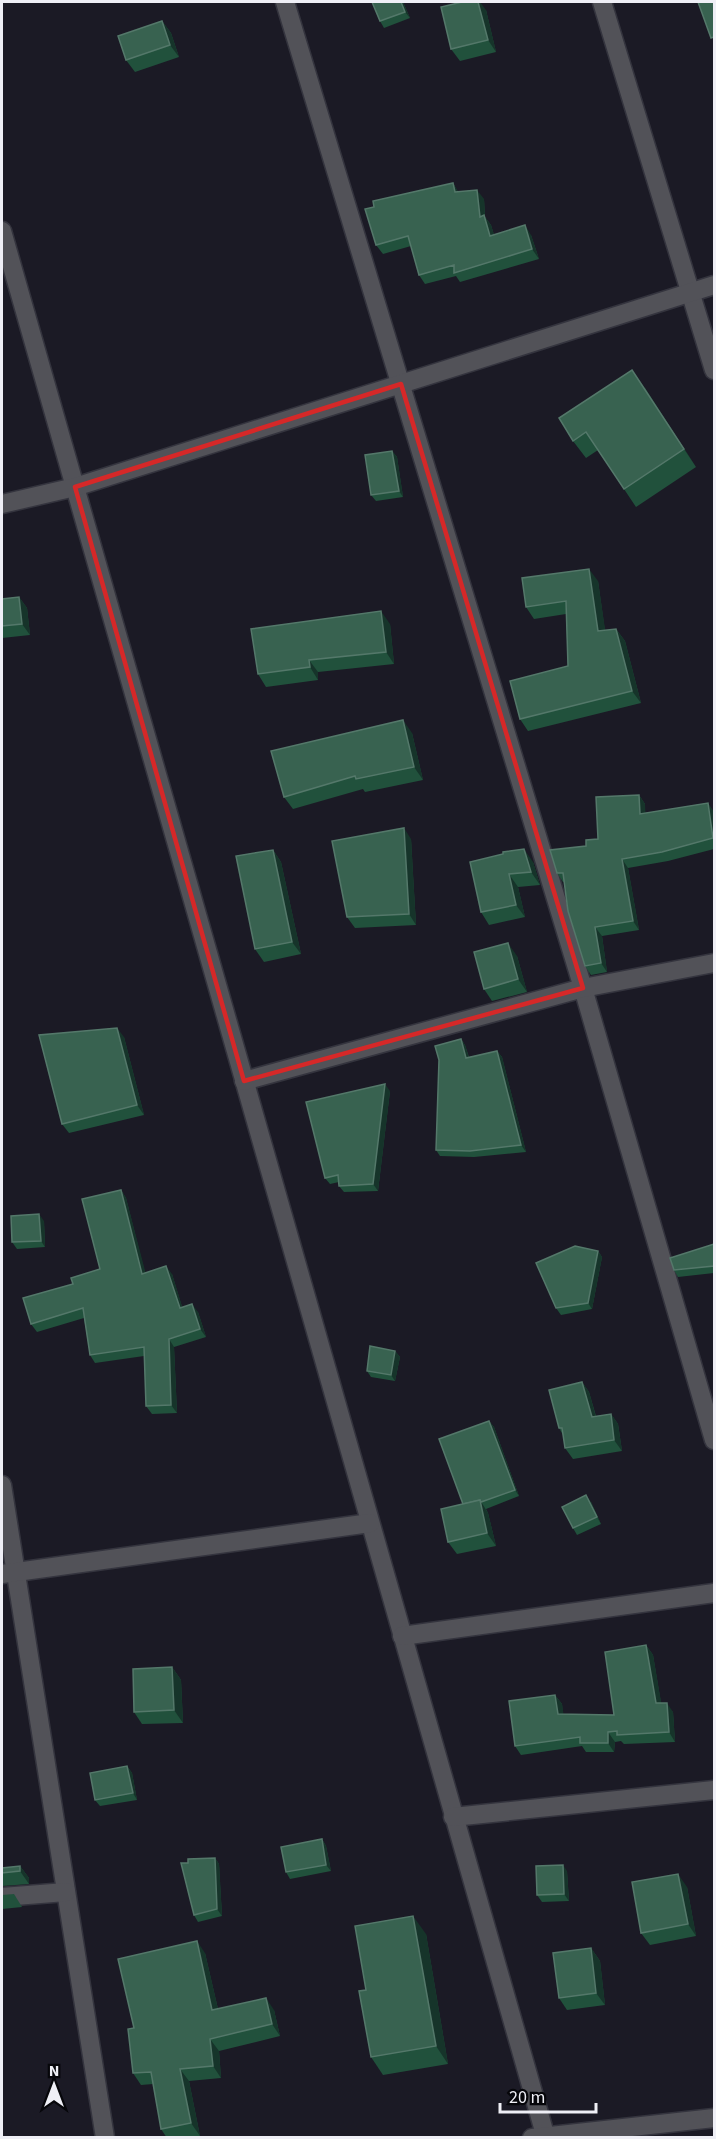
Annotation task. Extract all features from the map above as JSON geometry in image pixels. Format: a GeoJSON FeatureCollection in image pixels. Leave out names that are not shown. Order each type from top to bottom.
{"type":"FeatureCollection","features":[{"type":"Feature","properties":{"kind":"street"},"geometry":{"type":"LineString","coordinates":[[285,2],[582,988],[714,1440]]}},
{"type":"Feature","properties":{"kind":"street"},"geometry":{"type":"LineString","coordinates":[[602,2],[693,291],[714,370]]}},
{"type":"Feature","properties":{"kind":"street"},"geometry":{"type":"LineString","coordinates":[[2,231],[546,2137]]}},
{"type":"Feature","properties":{"kind":"street"},"geometry":{"type":"LineString","coordinates":[[2,504],[75,488],[714,285]]}},
{"type":"Feature","properties":{"kind":"street"},"geometry":{"type":"LineString","coordinates":[[244,1081],[582,988],[714,963]]}},
{"type":"Feature","properties":{"kind":"street"},"geometry":{"type":"LineString","coordinates":[[2,1485],[8,1573],[66,1892],[105,2138]]}},
{"type":"Feature","properties":{"kind":"street"},"geometry":{"type":"LineString","coordinates":[[8,1573],[370,1523]]}},
{"type":"Feature","properties":{"kind":"street"},"geometry":{"type":"LineString","coordinates":[[402,1636],[714,1593]]}},
{"type":"Feature","properties":{"kind":"street"},"geometry":{"type":"LineString","coordinates":[[453,1817],[714,1790]]}},
{"type":"Feature","properties":{"kind":"street"},"geometry":{"type":"LineString","coordinates":[[2,1897],[66,1892]]}},
{"type":"Feature","properties":{"kind":"street"},"geometry":{"type":"LineString","coordinates":[[532,2138],[714,2118]]}},
{"type":"Feature","properties":{"kind":"highlighted area"},"geometry":{"type":"Polygon","coordinates":[[[401,384],[583,988],[244,1081],[75,487],[401,384]]]}},
{"type":"Feature","properties":{"kind":"building"},"geometry":{"type":"Polygon","coordinates":[[[372,2],[401,2],[405,12],[380,21],[372,2]]]}},
{"type":"Feature","properties":{"kind":"building"},"geometry":{"type":"Polygon","coordinates":[[[462,2],[478,2],[488,40],[451,49],[441,7],[462,2]]]}},
{"type":"Feature","properties":{"kind":"building"},"geometry":{"type":"Polygon","coordinates":[[[698,2],[714,2],[714,37],[711,38],[698,2]]]}},
{"type":"Feature","properties":{"kind":"building"},"geometry":{"type":"Polygon","coordinates":[[[162,21],[170,45],[126,60],[118,36],[162,21]]]}},
{"type":"Feature","properties":{"kind":"building"},"geometry":{"type":"Polygon","coordinates":[[[453,183],[455,192],[477,190],[480,217],[484,215],[490,236],[525,225],[532,249],[454,273],[454,265],[419,275],[408,236],[376,245],[365,209],[374,207],[373,201],[453,183]]]}},
{"type":"Feature","properties":{"kind":"building"},"geometry":{"type":"Polygon","coordinates":[[[632,370],[684,449],[624,489],[586,432],[573,441],[559,418],[632,370]]]}},
{"type":"Feature","properties":{"kind":"building"},"geometry":{"type":"Polygon","coordinates":[[[392,451],[399,491],[371,495],[365,455],[392,451]]]}},
{"type":"Feature","properties":{"kind":"building"},"geometry":{"type":"Polygon","coordinates":[[[589,569],[598,631],[616,629],[632,691],[520,719],[510,681],[568,666],[566,601],[526,607],[522,578],[589,569]]]}},
{"type":"Feature","properties":{"kind":"building"},"geometry":{"type":"Polygon","coordinates":[[[19,597],[22,624],[2,626],[2,599],[19,597]]]}},
{"type":"Feature","properties":{"kind":"building"},"geometry":{"type":"Polygon","coordinates":[[[381,611],[386,652],[309,660],[310,667],[258,674],[251,629],[381,611]]]}},
{"type":"Feature","properties":{"kind":"building"},"geometry":{"type":"Polygon","coordinates":[[[403,720],[414,767],[356,779],[355,776],[284,797],[271,751],[403,720]]]}},
{"type":"Feature","properties":{"kind":"building"},"geometry":{"type":"Polygon","coordinates":[[[639,795],[640,814],[708,803],[713,838],[662,852],[622,859],[633,921],[595,927],[601,963],[585,966],[568,911],[563,873],[557,873],[550,850],[586,846],[586,840],[598,839],[596,797],[639,795]]]}},
{"type":"Feature","properties":{"kind":"building"},"geometry":{"type":"Polygon","coordinates":[[[404,828],[409,914],[347,917],[332,841],[404,828]]]}},
{"type":"Feature","properties":{"kind":"building"},"geometry":{"type":"Polygon","coordinates":[[[524,849],[531,872],[509,874],[516,905],[481,912],[470,862],[503,854],[503,852],[524,849]]]}},
{"type":"Feature","properties":{"kind":"building"},"geometry":{"type":"Polygon","coordinates":[[[273,850],[292,942],[255,949],[236,856],[273,850]]]}},
{"type":"Feature","properties":{"kind":"building"},"geometry":{"type":"Polygon","coordinates":[[[508,943],[518,979],[484,989],[474,952],[508,943]]]}},
{"type":"Feature","properties":{"kind":"building"},"geometry":{"type":"Polygon","coordinates":[[[117,1028],[137,1105],[62,1124],[39,1035],[117,1028]]]}},
{"type":"Feature","properties":{"kind":"building"},"geometry":{"type":"Polygon","coordinates":[[[461,1039],[466,1058],[497,1051],[521,1145],[470,1151],[436,1150],[439,1060],[435,1046],[461,1039]]]}},
{"type":"Feature","properties":{"kind":"building"},"geometry":{"type":"Polygon","coordinates":[[[385,1084],[373,1184],[339,1186],[338,1175],[325,1178],[306,1102],[385,1084]]]}},
{"type":"Feature","properties":{"kind":"building"},"geometry":{"type":"Polygon","coordinates":[[[121,1190],[142,1274],[166,1266],[180,1308],[192,1304],[200,1329],[169,1339],[171,1405],[146,1406],[144,1347],[90,1355],[83,1308],[31,1324],[23,1298],[73,1284],[71,1278],[100,1269],[82,1199],[121,1190]]]}},
{"type":"Feature","properties":{"kind":"building"},"geometry":{"type":"Polygon","coordinates":[[[39,1214],[41,1241],[12,1242],[11,1216],[39,1214]]]}},
{"type":"Feature","properties":{"kind":"building"},"geometry":{"type":"Polygon","coordinates":[[[714,1244],[714,1266],[674,1270],[670,1258],[714,1244]]]}},
{"type":"Feature","properties":{"kind":"building"},"geometry":{"type":"Polygon","coordinates":[[[575,1246],[598,1251],[588,1303],[556,1308],[536,1263],[575,1246]]]}},
{"type":"Feature","properties":{"kind":"building"},"geometry":{"type":"Polygon","coordinates":[[[370,1346],[395,1351],[391,1375],[367,1371],[370,1346]]]}},
{"type":"Feature","properties":{"kind":"building"},"geometry":{"type":"Polygon","coordinates":[[[582,1382],[592,1417],[611,1414],[614,1440],[565,1448],[562,1428],[559,1428],[549,1390],[582,1382]]]}},
{"type":"Feature","properties":{"kind":"building"},"geometry":{"type":"Polygon","coordinates":[[[489,1421],[515,1490],[481,1502],[480,1500],[463,1504],[439,1439],[489,1421]]]}},
{"type":"Feature","properties":{"kind":"building"},"geometry":{"type":"Polygon","coordinates":[[[586,1495],[597,1517],[573,1528],[562,1507],[586,1495]]]}},
{"type":"Feature","properties":{"kind":"building"},"geometry":{"type":"Polygon","coordinates":[[[480,1500],[487,1533],[448,1542],[441,1509],[480,1500]]]}},
{"type":"Feature","properties":{"kind":"building"},"geometry":{"type":"Polygon","coordinates":[[[646,1645],[656,1703],[667,1703],[669,1732],[617,1735],[617,1731],[608,1732],[608,1743],[580,1743],[580,1737],[515,1746],[509,1701],[555,1695],[558,1714],[614,1715],[605,1652],[646,1645]]]}},
{"type":"Feature","properties":{"kind":"building"},"geometry":{"type":"Polygon","coordinates":[[[172,1667],[174,1710],[134,1712],[133,1669],[172,1667]]]}},
{"type":"Feature","properties":{"kind":"building"},"geometry":{"type":"Polygon","coordinates":[[[127,1766],[133,1793],[95,1800],[90,1773],[127,1766]]]}},
{"type":"Feature","properties":{"kind":"building"},"geometry":{"type":"Polygon","coordinates":[[[322,1839],[326,1865],[286,1872],[281,1847],[322,1839]]]}},
{"type":"Feature","properties":{"kind":"building"},"geometry":{"type":"Polygon","coordinates":[[[215,1858],[217,1909],[194,1915],[181,1863],[188,1863],[188,1859],[215,1858]]]}},
{"type":"Feature","properties":{"kind":"building"},"geometry":{"type":"Polygon","coordinates":[[[563,1865],[564,1894],[537,1895],[536,1866],[563,1865]]]}},
{"type":"Feature","properties":{"kind":"building"},"geometry":{"type":"Polygon","coordinates":[[[20,1866],[20,1871],[2,1873],[2,1868],[20,1866]]]}},
{"type":"Feature","properties":{"kind":"building"},"geometry":{"type":"Polygon","coordinates":[[[678,1874],[688,1924],[641,1933],[632,1882],[678,1874]]]}},
{"type":"Feature","properties":{"kind":"building"},"geometry":{"type":"Polygon","coordinates":[[[413,1916],[436,2046],[371,2057],[359,1991],[366,1990],[355,1926],[413,1916]]]}},
{"type":"Feature","properties":{"kind":"building"},"geometry":{"type":"Polygon","coordinates":[[[197,1941],[212,2010],[266,1998],[272,2024],[210,2039],[213,2066],[180,2069],[191,2123],[161,2129],[151,2072],[133,2073],[128,2029],[134,2028],[118,1959],[197,1941]]]}},
{"type":"Feature","properties":{"kind":"building"},"geometry":{"type":"Polygon","coordinates":[[[591,1948],[596,1993],[559,1998],[553,1953],[591,1948]]]}}]}
